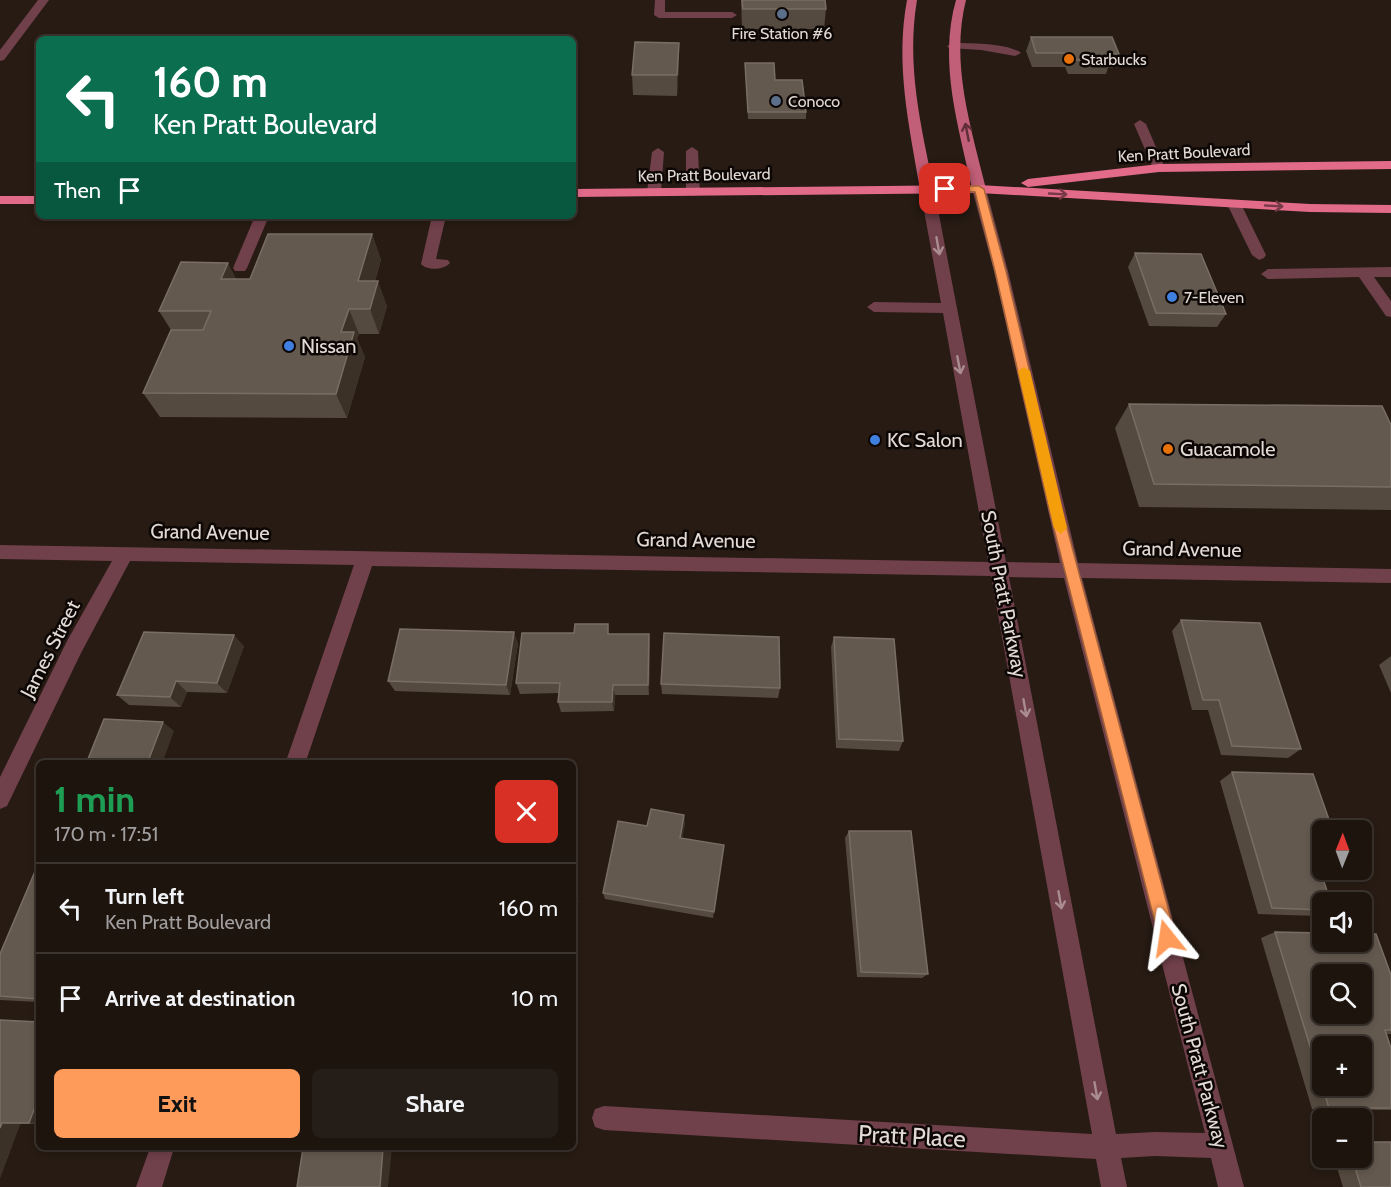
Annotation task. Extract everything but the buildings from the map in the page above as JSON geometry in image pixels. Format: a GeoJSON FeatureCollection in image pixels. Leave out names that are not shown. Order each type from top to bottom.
{"type":"FeatureCollection","features":[{"type":"Feature","properties":{"kind":"highway","name":"Ken Pratt Boulevard"},"geometry":{"type":"LineString","coordinates":[[979,189],[1159,168],[1391,165]]}},
{"type":"Feature","properties":{"kind":"highway","name":"Ken Pratt Boulevard"},"geometry":{"type":"LineString","coordinates":[[576,193],[979,189],[1310,208],[1391,209]]}},
{"type":"Feature","properties":{"kind":"highway"},"geometry":{"type":"LineString","coordinates":[[1,201],[36,200]]}},
{"type":"Feature","properties":{"kind":"main road","name":"South Pratt Parkway"},"geometry":{"type":"LineString","coordinates":[[912,0],[905,26],[906,69],[927,189]]}},
{"type":"Feature","properties":{"kind":"main road","name":"South Pratt Parkway"},"geometry":{"type":"LineString","coordinates":[[961,0],[953,46],[979,189]]}},
{"type":"Feature","properties":{"kind":"street"},"geometry":{"type":"LineString","coordinates":[[0,58],[44,0]]}},
{"type":"Feature","properties":{"kind":"street"},"geometry":{"type":"LineString","coordinates":[[660,0],[659,15],[732,15]]}},
{"type":"Feature","properties":{"kind":"street"},"geometry":{"type":"LineString","coordinates":[[953,46],[981,47],[1015,53]]}},
{"type":"Feature","properties":{"kind":"street"},"geometry":{"type":"LineString","coordinates":[[1140,124],[1159,168]]}},
{"type":"Feature","properties":{"kind":"street"},"geometry":{"type":"LineString","coordinates":[[692,151],[693,192]]}},
{"type":"Feature","properties":{"kind":"street"},"geometry":{"type":"LineString","coordinates":[[654,192],[658,152]]}},
{"type":"Feature","properties":{"kind":"street","name":"South Pratt Parkway"},"geometry":{"type":"LineString","coordinates":[[927,189],[1000,568],[1113,1187]]}},
{"type":"Feature","properties":{"kind":"street","name":"South Pratt Parkway"},"geometry":{"type":"LineString","coordinates":[[979,189],[1071,569],[1232,1187]]}},
{"type":"Feature","properties":{"kind":"street"},"geometry":{"type":"LineString","coordinates":[[1234,204],[1259,255]]}},
{"type":"Feature","properties":{"kind":"street"},"geometry":{"type":"LineString","coordinates":[[240,268],[261,219]]}},
{"type":"Feature","properties":{"kind":"street"},"geometry":{"type":"LineString","coordinates":[[438,219],[428,264],[443,264]]}},
{"type":"Feature","properties":{"kind":"street"},"geometry":{"type":"LineString","coordinates":[[1363,272],[1391,312]]}},
{"type":"Feature","properties":{"kind":"street"},"geometry":{"type":"LineString","coordinates":[[1268,274],[1391,272]]}},
{"type":"Feature","properties":{"kind":"street"},"geometry":{"type":"LineString","coordinates":[[874,307],[949,308]]}},
{"type":"Feature","properties":{"kind":"street","name":"Grand Avenue"},"geometry":{"type":"LineString","coordinates":[[0,552],[1391,576]]}},
{"type":"Feature","properties":{"kind":"street","name":"James Street"},"geometry":{"type":"LineString","coordinates":[[0,799],[74,647],[126,553]]}},
{"type":"Feature","properties":{"kind":"street"},"geometry":{"type":"LineString","coordinates":[[296,760],[366,557]]}},
{"type":"Feature","properties":{"kind":"street","name":"Pratt Place"},"geometry":{"type":"LineString","coordinates":[[604,1118],[1106,1147],[1155,1144],[1221,1146]]}},
{"type":"Feature","properties":{"kind":"street"},"geometry":{"type":"LineString","coordinates":[[149,1187],[161,1150]]}},
{"type":"Feature","properties":{"kind":"slow traffic"},"geometry":{"type":"LineString","coordinates":[[1024,371],[1061,528]]}},
{"type":"Feature","properties":{"kind":"place","name":"Fire Station #6"},"geometry":{"type":"Point","coordinates":[782,14]}},
{"type":"Feature","properties":{"kind":"place","name":"Starbucks"},"geometry":{"type":"Point","coordinates":[1069,59]}},
{"type":"Feature","properties":{"kind":"place","name":"Conoco"},"geometry":{"type":"Point","coordinates":[776,101]}},
{"type":"Feature","properties":{"kind":"place","name":"7-Eleven"},"geometry":{"type":"Point","coordinates":[1172,297]}},
{"type":"Feature","properties":{"kind":"place","name":"Nissan"},"geometry":{"type":"Point","coordinates":[289,346]}},
{"type":"Feature","properties":{"kind":"place","name":"KC Salon"},"geometry":{"type":"Point","coordinates":[875,440]}},
{"type":"Feature","properties":{"kind":"place","name":"Guacamole"},"geometry":{"type":"Point","coordinates":[1168,449]}},
{"type":"Feature","properties":{"kind":"route"},"geometry":{"type":"LineString","coordinates":[[945,189],[979,189],[1001,271],[1056,513],[1167,938]]}}]}
